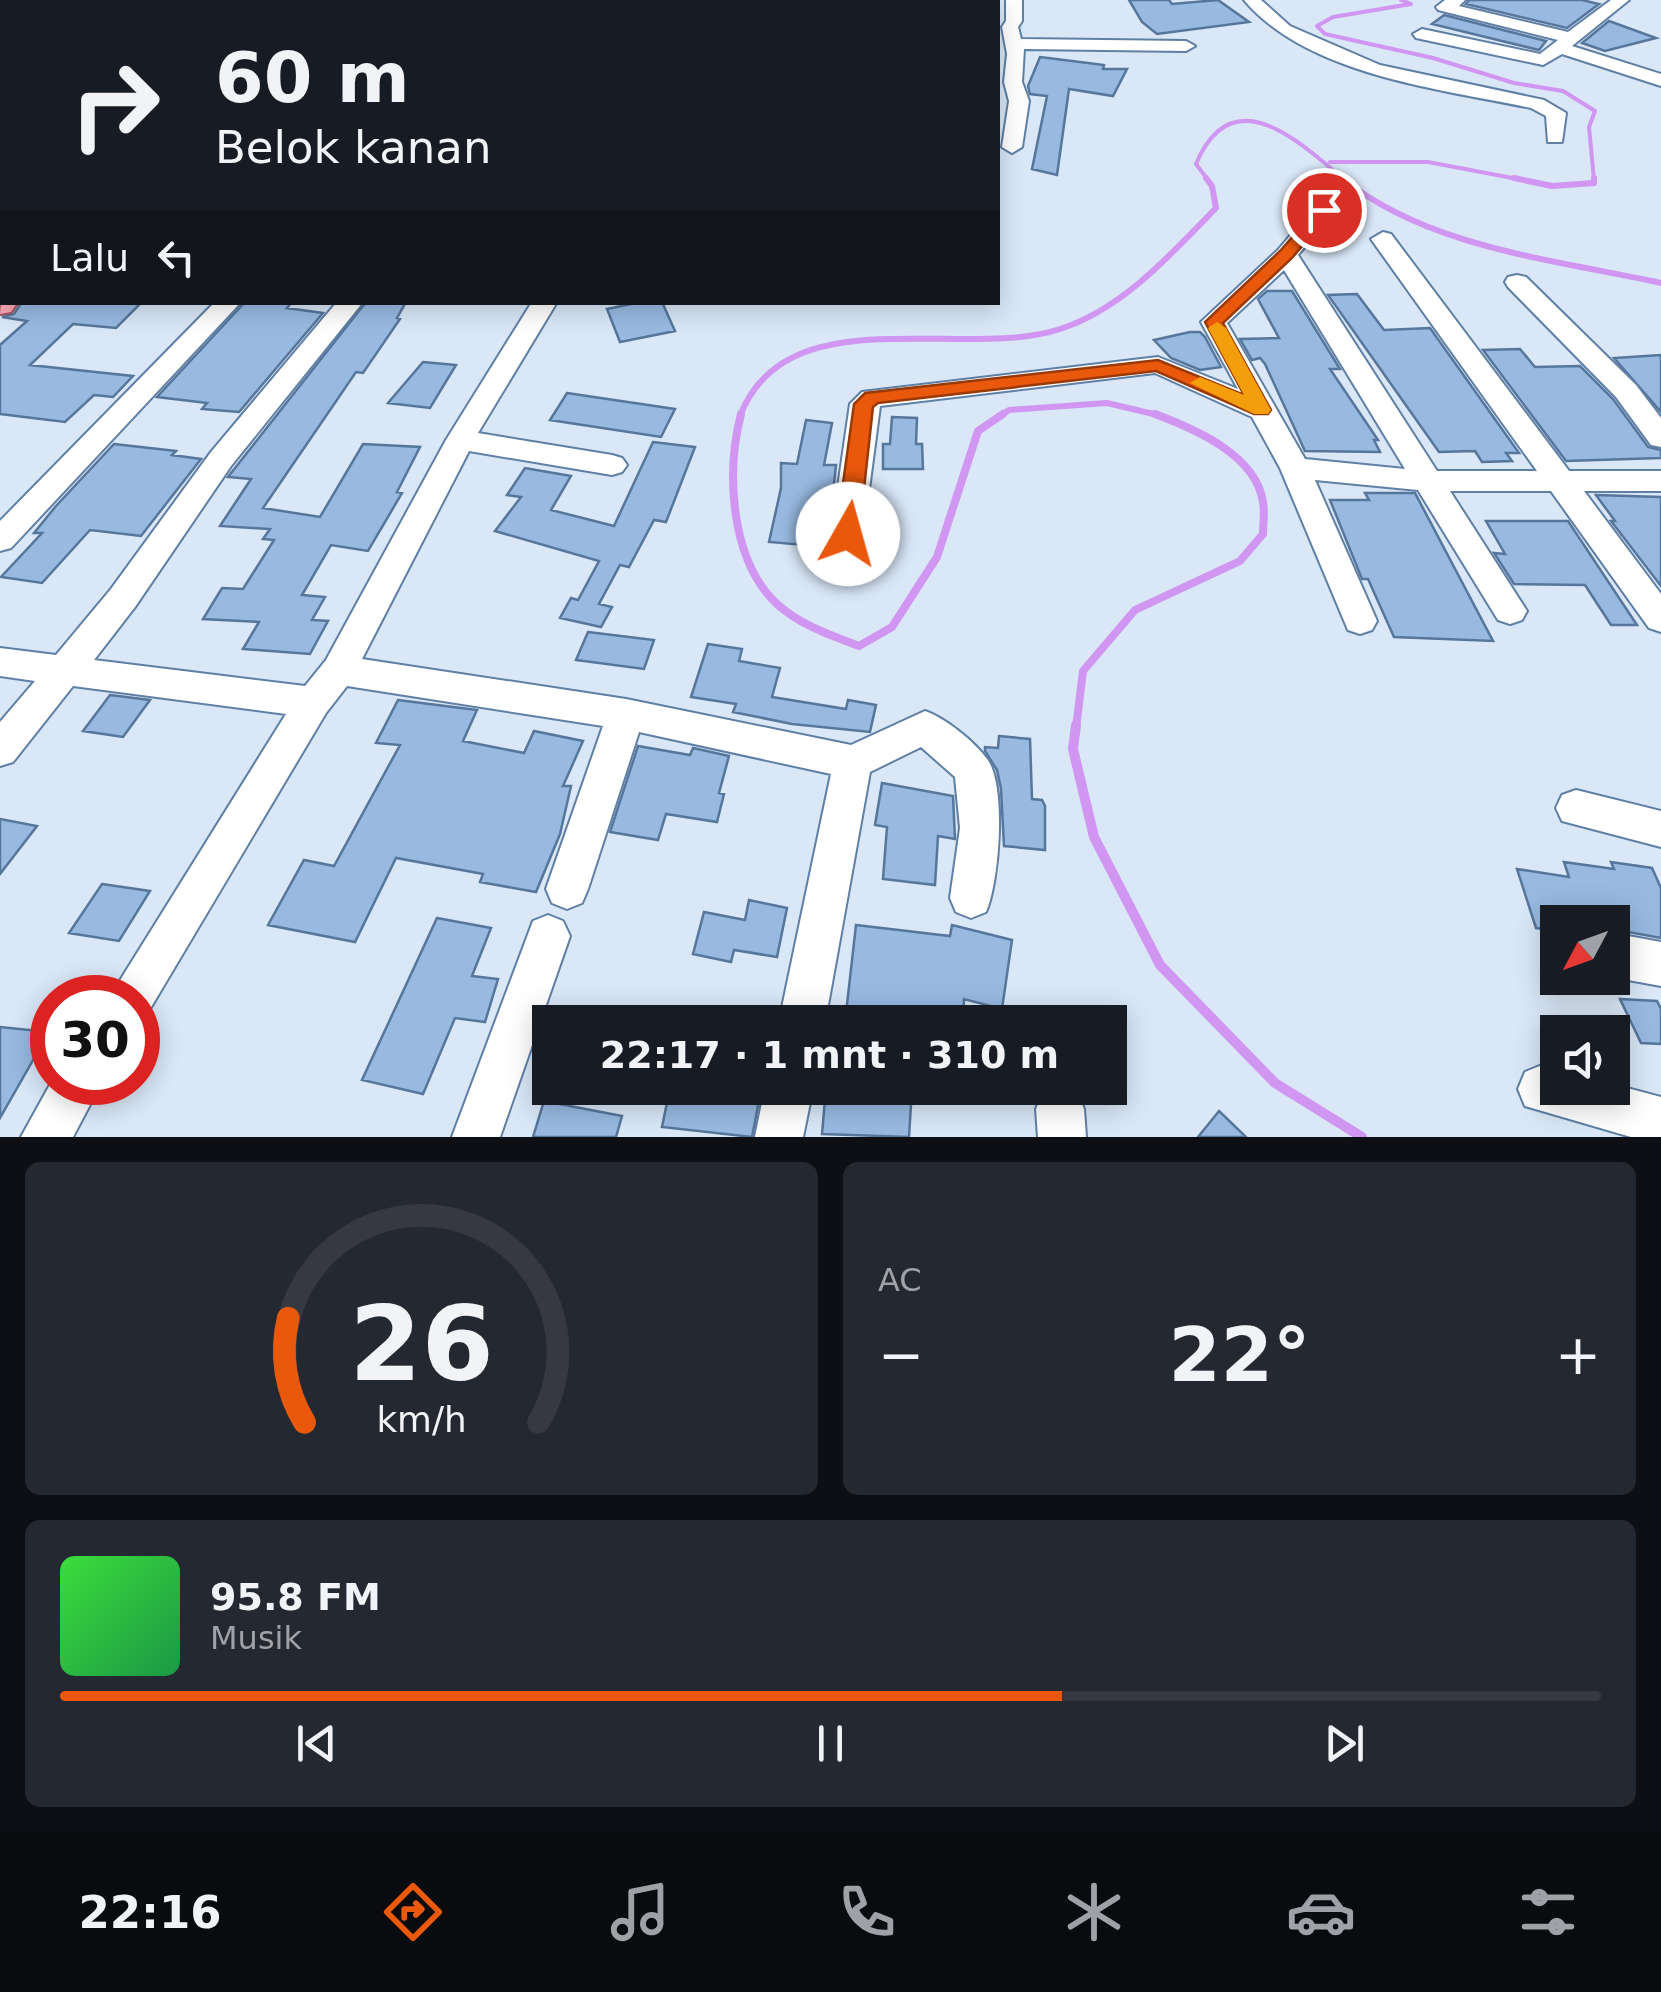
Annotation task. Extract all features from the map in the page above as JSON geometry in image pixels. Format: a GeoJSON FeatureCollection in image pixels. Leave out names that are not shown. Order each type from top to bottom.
{"type":"FeatureCollection","features":[{"type":"Feature","properties":{"kind":"street"},"geometry":{"type":"LineString","coordinates":[[1012,147],[1019,101],[1007,33],[1014,22],[1014,0]]}},
{"type":"Feature","properties":{"kind":"street"},"geometry":{"type":"LineString","coordinates":[[1252,0],[1284,30],[1376,69],[1536,104],[1556,113],[1555,138]]}},
{"type":"Feature","properties":{"kind":"street"},"geometry":{"type":"LineString","coordinates":[[1457,0],[1444,7],[1565,43],[1661,80]]}},
{"type":"Feature","properties":{"kind":"street"},"geometry":{"type":"LineString","coordinates":[[1422,34],[1544,60],[1565,43],[1584,17],[1621,0]]}},
{"type":"Feature","properties":{"kind":"street"},"geometry":{"type":"LineString","coordinates":[[1007,33],[1186,46]]}},
{"type":"Feature","properties":{"kind":"street"},"geometry":{"type":"LineString","coordinates":[[1324,210],[1286,255],[1214,322],[1294,468],[1360,621]]}},
{"type":"Feature","properties":{"kind":"street"},"geometry":{"type":"LineString","coordinates":[[1383,239],[1562,479],[1661,620]]}},
{"type":"Feature","properties":{"kind":"street"},"geometry":{"type":"LineString","coordinates":[[1286,255],[1510,610]]}},
{"type":"Feature","properties":{"kind":"street"},"geometry":{"type":"LineString","coordinates":[[1517,282],[1626,391],[1661,438]]}},
{"type":"Feature","properties":{"kind":"street"},"geometry":{"type":"LineString","coordinates":[[0,540],[226,305]]}},
{"type":"Feature","properties":{"kind":"street"},"geometry":{"type":"LineString","coordinates":[[0,750],[123,598],[221,459],[349,305]]}},
{"type":"Feature","properties":{"kind":"street"},"geometry":{"type":"LineString","coordinates":[[145,975],[313,702],[339,670],[460,440],[543,305]]}},
{"type":"Feature","properties":{"kind":"street"},"geometry":{"type":"LineString","coordinates":[[848,534],[864,404],[872,398],[1158,366],[1261,410]]}},
{"type":"Feature","properties":{"kind":"street"},"geometry":{"type":"LineString","coordinates":[[1626,391],[1661,390]]}},
{"type":"Feature","properties":{"kind":"street"},"geometry":{"type":"LineString","coordinates":[[460,440],[612,464]]}},
{"type":"Feature","properties":{"kind":"street"},"geometry":{"type":"LineString","coordinates":[[1294,468],[1428,480],[1661,481]]}},
{"type":"Feature","properties":{"kind":"street"},"geometry":{"type":"LineString","coordinates":[[0,662],[62,673],[313,702]]}},
{"type":"Feature","properties":{"kind":"street"},"geometry":{"type":"LineString","coordinates":[[339,670],[626,714],[854,762],[925,727],[973,770],[980,828],[971,898]]}},
{"type":"Feature","properties":{"kind":"street"},"geometry":{"type":"LineString","coordinates":[[567,890],[626,714]]}},
{"type":"Feature","properties":{"kind":"street"},"geometry":{"type":"LineString","coordinates":[[805,1005],[854,762]]}},
{"type":"Feature","properties":{"kind":"street"},"geometry":{"type":"LineString","coordinates":[[1576,808],[1661,829]]}},
{"type":"Feature","properties":{"kind":"street"},"geometry":{"type":"LineString","coordinates":[[476,1137],[548,936]]}},
{"type":"Feature","properties":{"kind":"street"},"geometry":{"type":"LineString","coordinates":[[1630,958],[1661,964]]}},
{"type":"Feature","properties":{"kind":"street"},"geometry":{"type":"LineString","coordinates":[[46,1137],[65,1105]]}},
{"type":"Feature","properties":{"kind":"street"},"geometry":{"type":"LineString","coordinates":[[779,1137],[786,1105]]}},
{"type":"Feature","properties":{"kind":"street"},"geometry":{"type":"LineString","coordinates":[[1602,1105],[1661,1121]]}},
{"type":"Feature","properties":{"kind":"building"},"geometry":{"type":"Polygon","coordinates":[[[1129,0],[1169,0],[1172,4],[1218,0],[1249,22],[1157,34],[1142,22],[1129,0]]]}},
{"type":"Feature","properties":{"kind":"building"},"geometry":{"type":"Polygon","coordinates":[[[1469,0],[1582,0],[1599,4],[1567,28],[1466,4],[1469,0]]]}},
{"type":"Feature","properties":{"kind":"building"},"geometry":{"type":"Polygon","coordinates":[[[1444,15],[1546,41],[1539,50],[1432,24],[1444,15]]]}},
{"type":"Feature","properties":{"kind":"building"},"geometry":{"type":"Polygon","coordinates":[[[1609,21],[1656,38],[1605,51],[1582,43],[1609,21]]]}},
{"type":"Feature","properties":{"kind":"building"},"geometry":{"type":"Polygon","coordinates":[[[1040,57],[1104,65],[1103,69],[1127,69],[1113,96],[1069,89],[1057,175],[1032,169],[1047,96],[1030,94],[1028,86],[1040,57]]]}},
{"type":"Feature","properties":{"kind":"building"},"geometry":{"type":"Polygon","coordinates":[[[1267,291],[1292,291],[1340,369],[1330,369],[1378,440],[1374,440],[1380,452],[1305,451],[1265,364],[1260,358],[1252,360],[1240,339],[1279,338],[1258,299],[1267,291]]]}},
{"type":"Feature","properties":{"kind":"building"},"geometry":{"type":"Polygon","coordinates":[[[1357,294],[1384,330],[1430,328],[1519,453],[1506,453],[1512,461],[1482,462],[1475,451],[1439,452],[1328,295],[1357,294]]]}},
{"type":"Feature","properties":{"kind":"building"},"geometry":{"type":"Polygon","coordinates":[[[20,305],[139,305],[116,328],[73,324],[30,365],[133,376],[113,397],[94,395],[65,422],[0,414],[0,345],[27,321],[2,317],[14,314],[20,305]]]}},
{"type":"Feature","properties":{"kind":"building"},"geometry":{"type":"Polygon","coordinates":[[[242,305],[290,305],[287,308],[323,313],[239,412],[202,409],[207,403],[157,397],[242,305]]]}},
{"type":"Feature","properties":{"kind":"building"},"geometry":{"type":"Polygon","coordinates":[[[364,305],[404,305],[397,318],[400,319],[363,373],[356,372],[263,508],[320,517],[363,444],[420,447],[397,492],[402,493],[368,551],[331,545],[302,595],[325,597],[312,620],[328,621],[310,654],[243,649],[259,622],[203,619],[222,588],[243,589],[274,540],[263,539],[270,529],[220,526],[251,479],[228,477],[364,305]]]}},
{"type":"Feature","properties":{"kind":"building"},"geometry":{"type":"Polygon","coordinates":[[[663,305],[675,331],[620,342],[607,309],[663,305]]]}},
{"type":"Feature","properties":{"kind":"building"},"geometry":{"type":"Polygon","coordinates":[[[1200,332],[1205,337],[1221,367],[1200,370],[1171,358],[1154,340],[1200,332]]]}},
{"type":"Feature","properties":{"kind":"building"},"geometry":{"type":"Polygon","coordinates":[[[1520,349],[1535,367],[1580,366],[1613,399],[1648,447],[1661,450],[1661,458],[1566,461],[1483,350],[1520,349]]]}},
{"type":"Feature","properties":{"kind":"building"},"geometry":{"type":"Polygon","coordinates":[[[1661,355],[1661,412],[1614,358],[1661,355]]]}},
{"type":"Feature","properties":{"kind":"building"},"geometry":{"type":"Polygon","coordinates":[[[423,362],[456,365],[430,408],[388,403],[423,362]]]}},
{"type":"Feature","properties":{"kind":"building"},"geometry":{"type":"Polygon","coordinates":[[[567,393],[675,409],[661,437],[550,420],[567,393]]]}},
{"type":"Feature","properties":{"kind":"building"},"geometry":{"type":"Polygon","coordinates":[[[892,417],[917,418],[916,444],[922,444],[923,469],[883,469],[883,444],[890,444],[892,417]]]}},
{"type":"Feature","properties":{"kind":"building"},"geometry":{"type":"Polygon","coordinates":[[[806,420],[832,423],[824,465],[836,465],[828,539],[805,538],[804,545],[769,542],[781,488],[781,463],[797,464],[806,420]]]}},
{"type":"Feature","properties":{"kind":"building"},"geometry":{"type":"Polygon","coordinates":[[[653,442],[695,447],[666,522],[654,520],[629,567],[620,565],[599,604],[612,607],[601,627],[560,618],[571,598],[578,600],[599,561],[495,531],[521,497],[507,495],[525,468],[571,476],[551,510],[614,526],[653,442]]]}},
{"type":"Feature","properties":{"kind":"building"},"geometry":{"type":"Polygon","coordinates":[[[114,444],[176,451],[172,455],[201,459],[141,536],[90,530],[42,583],[1,577],[42,533],[34,533],[56,506],[114,444]]]}},
{"type":"Feature","properties":{"kind":"building"},"geometry":{"type":"Polygon","coordinates":[[[1365,493],[1415,493],[1493,641],[1394,637],[1368,579],[1362,579],[1330,500],[1369,500],[1365,493]]]}},
{"type":"Feature","properties":{"kind":"building"},"geometry":{"type":"Polygon","coordinates":[[[1596,495],[1661,497],[1661,586],[1611,521],[1615,521],[1596,495]]]}},
{"type":"Feature","properties":{"kind":"building"},"geometry":{"type":"Polygon","coordinates":[[[1486,521],[1568,521],[1637,625],[1611,625],[1585,585],[1514,584],[1494,553],[1505,554],[1486,521]]]}},
{"type":"Feature","properties":{"kind":"building"},"geometry":{"type":"Polygon","coordinates":[[[588,632],[654,640],[644,669],[576,660],[588,632]]]}},
{"type":"Feature","properties":{"kind":"building"},"geometry":{"type":"Polygon","coordinates":[[[708,644],[742,649],[739,661],[780,668],[772,697],[846,709],[848,700],[876,705],[870,732],[792,724],[733,712],[736,704],[691,697],[708,644]]]}},
{"type":"Feature","properties":{"kind":"building"},"geometry":{"type":"Polygon","coordinates":[[[110,695],[150,700],[123,737],[83,731],[110,695]]]}},
{"type":"Feature","properties":{"kind":"building"},"geometry":{"type":"Polygon","coordinates":[[[398,700],[477,710],[463,741],[524,753],[534,731],[583,741],[563,786],[571,786],[560,834],[536,892],[480,882],[483,874],[396,858],[355,942],[268,925],[304,860],[334,866],[400,745],[376,743],[398,700]]]}},
{"type":"Feature","properties":{"kind":"building"},"geometry":{"type":"Polygon","coordinates":[[[999,736],[1030,739],[1032,799],[1042,800],[1045,806],[1045,850],[1004,846],[1001,789],[997,770],[985,751],[985,747],[998,748],[999,736]]]}},
{"type":"Feature","properties":{"kind":"building"},"geometry":{"type":"Polygon","coordinates":[[[638,746],[690,755],[693,748],[729,756],[719,793],[724,794],[717,822],[666,814],[658,840],[610,832],[638,746]]]}},
{"type":"Feature","properties":{"kind":"building"},"geometry":{"type":"Polygon","coordinates":[[[882,783],[953,796],[955,839],[938,836],[935,885],[883,879],[887,827],[875,825],[882,783]]]}},
{"type":"Feature","properties":{"kind":"building"},"geometry":{"type":"Polygon","coordinates":[[[0,819],[37,826],[0,874],[0,819]]]}},
{"type":"Feature","properties":{"kind":"building"},"geometry":{"type":"Polygon","coordinates":[[[1564,862],[1614,869],[1611,862],[1652,868],[1661,888],[1661,938],[1630,932],[1630,905],[1540,905],[1540,929],[1536,928],[1517,869],[1569,877],[1564,862]]]}},
{"type":"Feature","properties":{"kind":"building"},"geometry":{"type":"Polygon","coordinates":[[[102,884],[150,891],[119,941],[69,933],[102,884]]]}},
{"type":"Feature","properties":{"kind":"building"},"geometry":{"type":"Polygon","coordinates":[[[749,900],[787,908],[777,957],[734,950],[731,962],[693,954],[704,912],[745,920],[749,900]]]}},
{"type":"Feature","properties":{"kind":"building"},"geometry":{"type":"Polygon","coordinates":[[[437,918],[491,928],[472,976],[498,979],[485,1022],[455,1018],[423,1094],[362,1080],[437,918]]]}},
{"type":"Feature","properties":{"kind":"building"},"geometry":{"type":"Polygon","coordinates":[[[856,925],[950,936],[952,925],[1012,940],[1003,1005],[964,999],[964,1005],[847,1005],[856,925]]]}},
{"type":"Feature","properties":{"kind":"building"},"geometry":{"type":"Polygon","coordinates":[[[1620,999],[1657,1001],[1661,1009],[1661,1044],[1641,1043],[1620,999]]]}},
{"type":"Feature","properties":{"kind":"building"},"geometry":{"type":"Polygon","coordinates":[[[0,1027],[30,1030],[30,1065],[0,1118],[0,1027]]]}},
{"type":"Feature","properties":{"kind":"building"},"geometry":{"type":"Polygon","coordinates":[[[543,1105],[565,1105],[622,1116],[616,1137],[533,1137],[543,1105]]]}},
{"type":"Feature","properties":{"kind":"building"},"geometry":{"type":"Polygon","coordinates":[[[667,1105],[758,1105],[752,1137],[662,1127],[667,1105]]]}},
{"type":"Feature","properties":{"kind":"building"},"geometry":{"type":"Polygon","coordinates":[[[825,1105],[911,1105],[909,1137],[822,1134],[825,1105]]]}},
{"type":"Feature","properties":{"kind":"building"},"geometry":{"type":"Polygon","coordinates":[[[1219,1111],[1246,1137],[1198,1137],[1219,1111]]]}},
{"type":"Feature","properties":{"kind":"waterway"},"geometry":{"type":"LineString","coordinates":[[1401,0],[1411,4],[1333,17],[1317,26],[1325,34],[1433,58],[1514,83],[1563,91],[1595,111],[1589,127],[1594,180]]}},
{"type":"Feature","properties":{"kind":"waterway"},"geometry":{"type":"LineString","coordinates":[[1208,180],[1196,164],[1211,138],[1229,124],[1248,121],[1288,136],[1345,180]]}},
{"type":"Feature","properties":{"kind":"waterway"},"geometry":{"type":"LineString","coordinates":[[1330,162],[1428,162],[1523,180]]}},
{"type":"Feature","properties":{"kind":"waterway"},"geometry":{"type":"LineString","coordinates":[[741,415],[763,379],[796,356],[836,344],[881,339],[1021,337],[1083,320],[1145,278],[1216,208],[1212,186],[1206,178]]}},
{"type":"Feature","properties":{"kind":"waterway"},"geometry":{"type":"LineString","coordinates":[[1342,178],[1376,202],[1453,236],[1661,283]]}},
{"type":"Feature","properties":{"kind":"waterway"},"geometry":{"type":"LineString","coordinates":[[1514,178],[1552,186],[1594,180]]}},
{"type":"Feature","properties":{"kind":"waterway"},"geometry":{"type":"LineString","coordinates":[[1003,414],[1009,410],[1107,403],[1157,415]]}},
{"type":"Feature","properties":{"kind":"waterway"},"geometry":{"type":"LineString","coordinates":[[741,415],[733,488],[749,564],[761,586],[795,618],[859,646],[892,627],[937,557],[978,431],[1003,414]]}},
{"type":"Feature","properties":{"kind":"waterway"},"geometry":{"type":"LineString","coordinates":[[1076,728],[1083,671],[1135,610],[1240,561],[1263,534],[1263,502],[1249,471],[1205,436],[1157,415]]}},
{"type":"Feature","properties":{"kind":"waterway"},"geometry":{"type":"LineString","coordinates":[[1157,415],[1162,416]]}},
{"type":"Feature","properties":{"kind":"waterway"},"geometry":{"type":"LineString","coordinates":[[1076,725],[1073,749],[1094,837],[1160,965],[1275,1083],[1362,1137]]}},
{"type":"Feature","properties":{"kind":"slow traffic"},"geometry":{"type":"LineString","coordinates":[[1200,383],[1261,410],[1217,328]]}},
{"type":"Feature","properties":{"kind":"route"},"geometry":{"type":"LineString","coordinates":[[848,534],[864,404],[872,398],[1158,366],[1261,410],[1214,322],[1286,255],[1324,210]]}}]}
